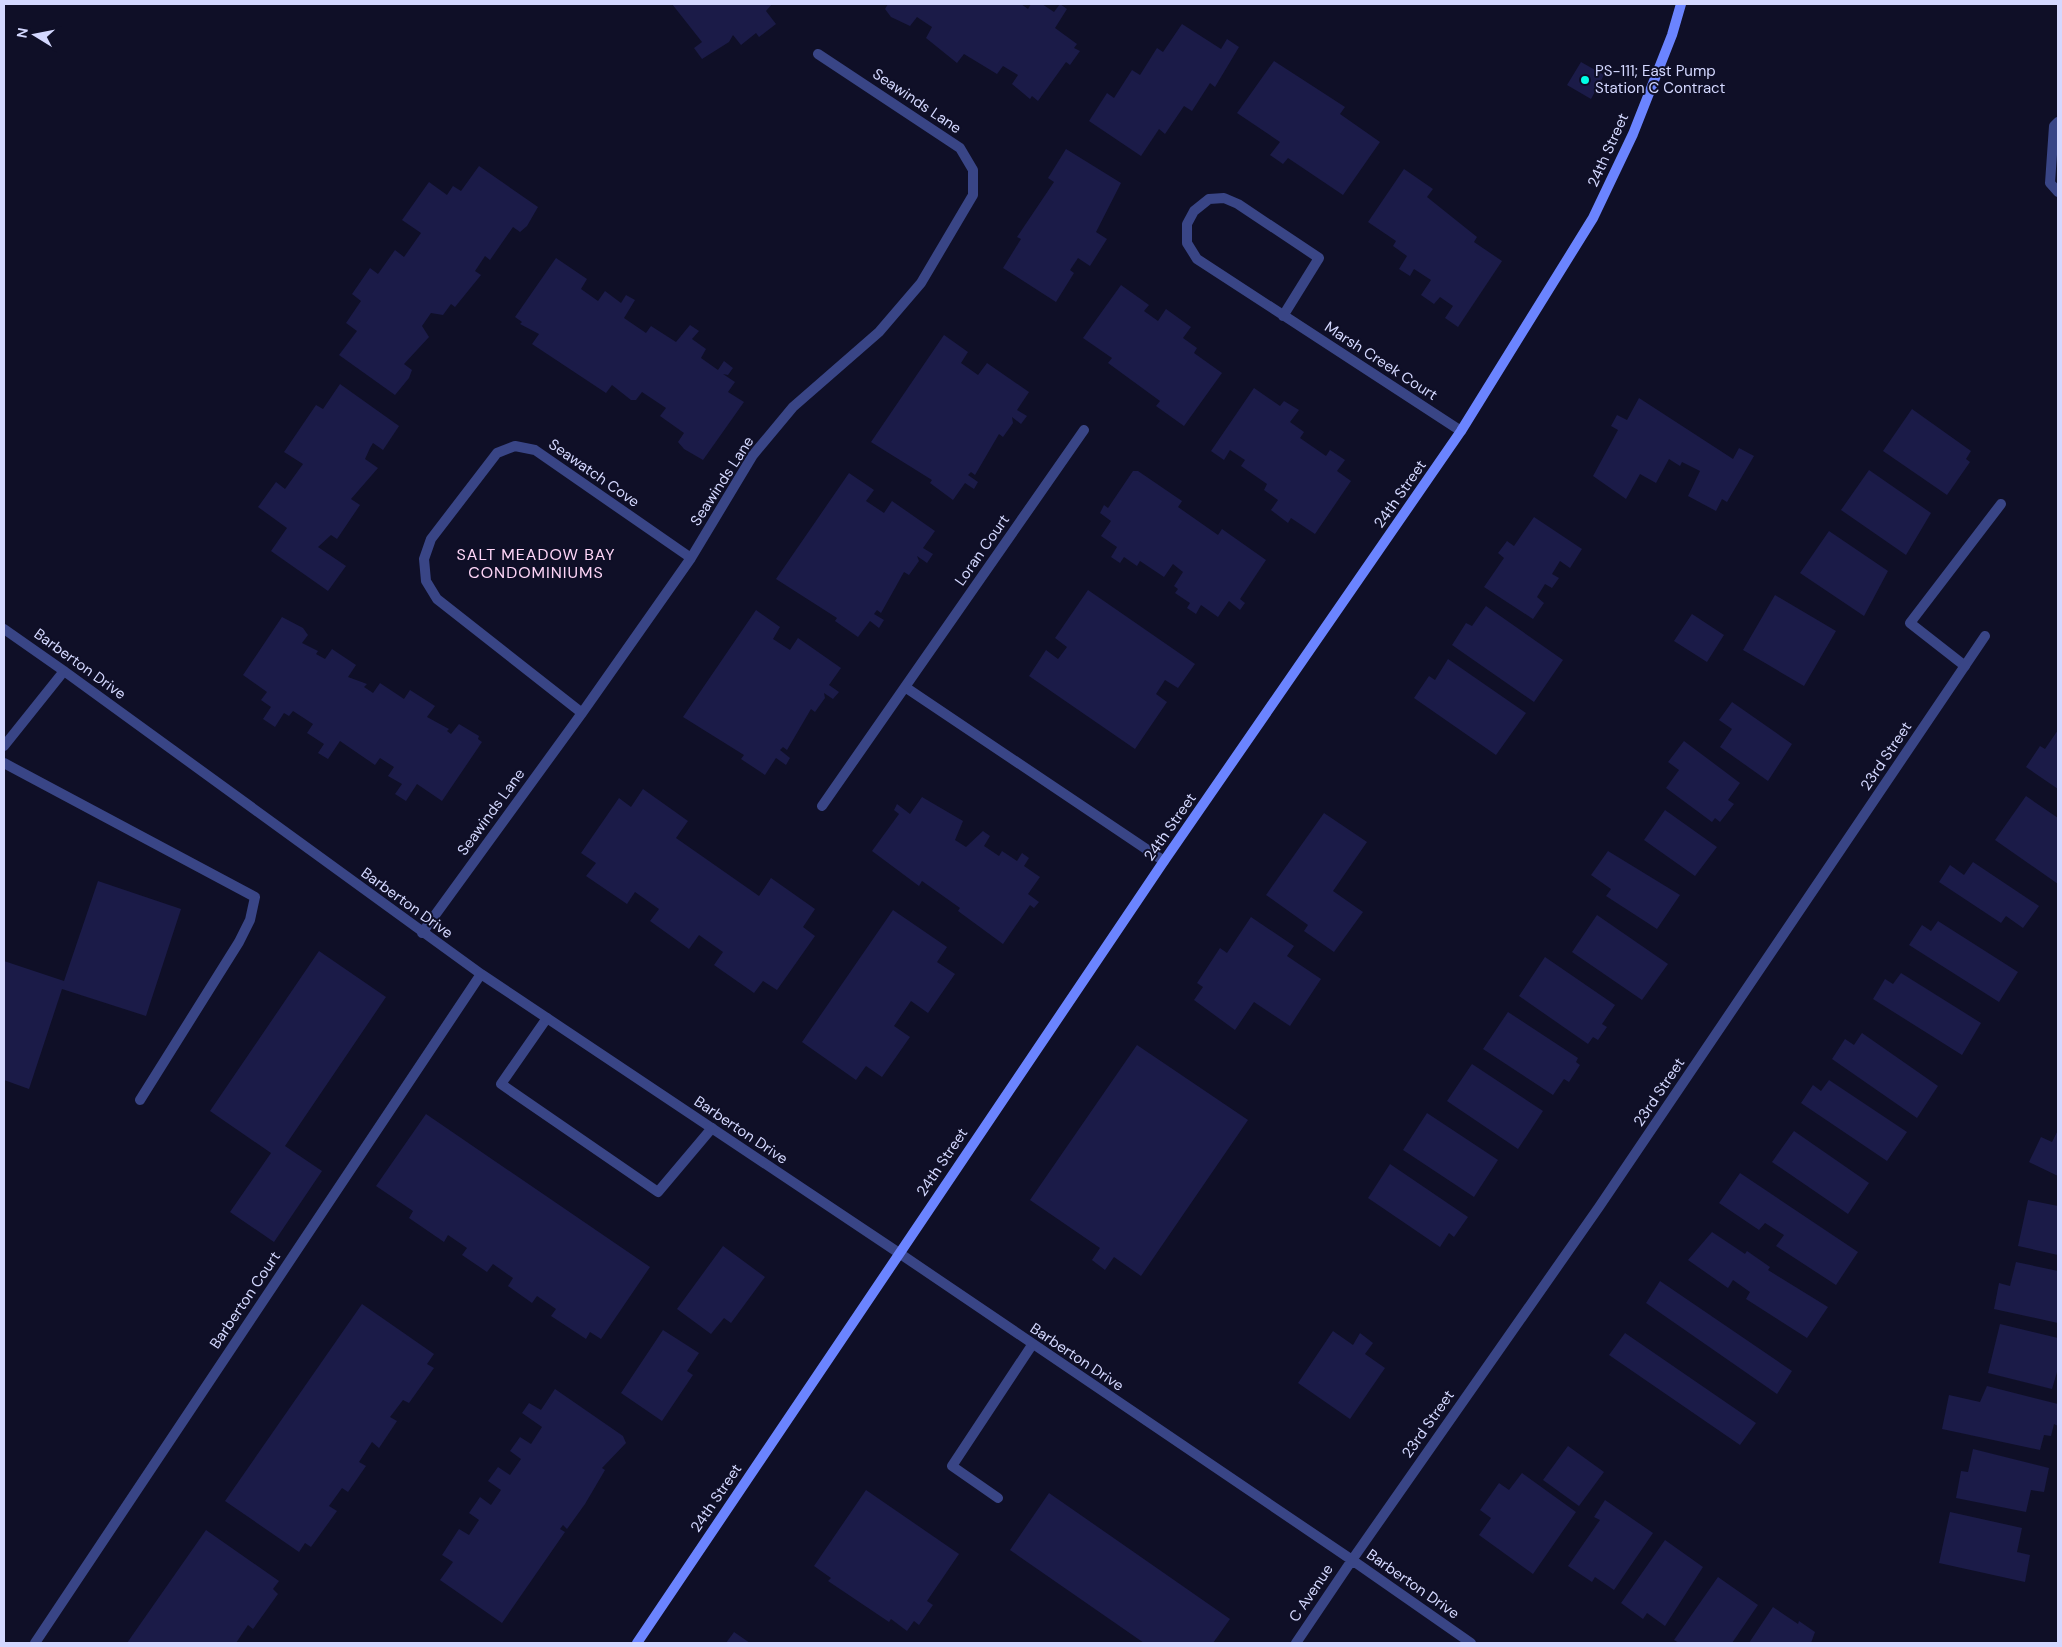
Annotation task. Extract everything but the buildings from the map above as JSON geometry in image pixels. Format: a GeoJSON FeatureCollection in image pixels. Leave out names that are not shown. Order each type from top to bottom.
{"type":"FeatureCollection","features":[{"type":"Feature","properties":{"kind":"street","name":"24th Street"},"geometry":{"type":"LineString","coordinates":[[637,1643],[1164,861],[1462,432],[1593,218],[1633,134],[1672,35],[1681,4]]}},
{"type":"Feature","properties":{"kind":"street","name":"Seawinds Lane"},"geometry":{"type":"LineString","coordinates":[[422,933],[582,713],[691,558],[753,455],[793,407],[879,332],[921,283],[973,195],[973,170],[960,148],[818,54]]}},
{"type":"Feature","properties":{"kind":"street"},"geometry":{"type":"LineString","coordinates":[[2058,122],[2054,126],[2050,182],[2058,192]]}},
{"type":"Feature","properties":{"kind":"street","name":"Marsh Creek Court"},"geometry":{"type":"LineString","coordinates":[[1284,316],[1319,258],[1238,204],[1224,198],[1208,199],[1194,211],[1187,224],[1187,243],[1197,259],[1284,316],[1462,432]]}},
{"type":"Feature","properties":{"kind":"street","name":"Loran Court"},"geometry":{"type":"LineString","coordinates":[[822,806],[1084,430]]}},
{"type":"Feature","properties":{"kind":"street","name":"Seawatch Cove"},"geometry":{"type":"LineString","coordinates":[[582,713],[437,599],[426,581],[425,574],[424,559],[431,539],[497,453],[515,446],[535,450],[691,558]]}},
{"type":"Feature","properties":{"kind":"street"},"geometry":{"type":"LineString","coordinates":[[1965,666],[1910,623],[2001,504]]}},
{"type":"Feature","properties":{"kind":"street","name":"Barberton Drive"},"geometry":{"type":"LineString","coordinates":[[4,629],[64,670],[422,933],[481,974],[899,1253],[1472,1643]]}},
{"type":"Feature","properties":{"kind":"street","name":"23rd Street"},"geometry":{"type":"LineString","coordinates":[[1352,1560],[1604,1199],[1985,636]]}},
{"type":"Feature","properties":{"kind":"street"},"geometry":{"type":"LineString","coordinates":[[4,746],[64,670]]}},
{"type":"Feature","properties":{"kind":"street"},"geometry":{"type":"LineString","coordinates":[[905,686],[1164,861]]}},
{"type":"Feature","properties":{"kind":"street"},"geometry":{"type":"LineString","coordinates":[[4,763],[255,897],[250,920],[239,942],[140,1100]]}},
{"type":"Feature","properties":{"kind":"street","name":"Barberton Court"},"geometry":{"type":"LineString","coordinates":[[35,1643],[481,974]]}},
{"type":"Feature","properties":{"kind":"street"},"geometry":{"type":"LineString","coordinates":[[547,1018],[501,1084],[658,1192],[712,1128]]}},
{"type":"Feature","properties":{"kind":"street"},"geometry":{"type":"LineString","coordinates":[[998,1498],[952,1466],[1032,1344]]}},
{"type":"Feature","properties":{"kind":"street","name":"C Avenue"},"geometry":{"type":"LineString","coordinates":[[1296,1643],[1352,1560]]}},
{"type":"Feature","properties":{"kind":"place","name":"PS-111; East Pump Station C Contract"},"geometry":{"type":"Point","coordinates":[1585,80]}},
{"type":"Feature","properties":{"kind":"district","name":"SALT MEADOW BAY CONDOMINIUMS"},"geometry":{"type":"Point","coordinates":[536,563]}}]}
